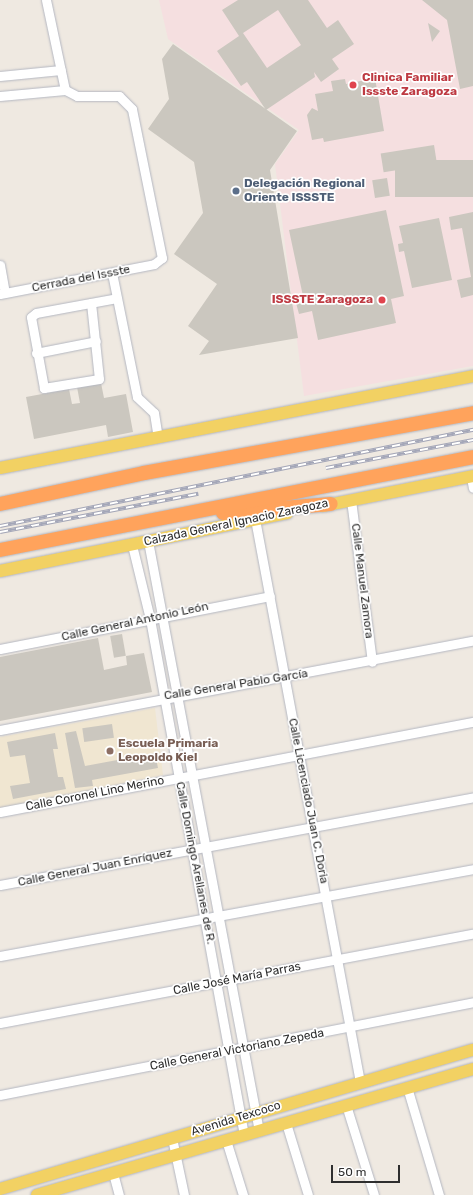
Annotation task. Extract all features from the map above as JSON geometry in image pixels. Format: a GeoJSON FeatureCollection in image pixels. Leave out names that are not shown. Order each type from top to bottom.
{"type":"FeatureCollection","features":[{"type":"Feature","properties":{"kind":"highway"},"geometry":{"type":"LineString","coordinates":[[0,504],[144,473],[473,413]]}},
{"type":"Feature","properties":{"kind":"highway","name":"Calzada General Ignacio Zaragoza"},"geometry":{"type":"LineString","coordinates":[[0,550],[473,457]]}},
{"type":"Feature","properties":{"kind":"highway"},"geometry":{"type":"LineString","coordinates":[[176,515],[332,504]]}},
{"type":"Feature","properties":{"kind":"main road"},"geometry":{"type":"LineString","coordinates":[[0,468],[473,376]]}},
{"type":"Feature","properties":{"kind":"main road","name":"Calzada General Ignacio Zaragoza"},"geometry":{"type":"LineString","coordinates":[[0,571],[351,500],[472,481]]}},
{"type":"Feature","properties":{"kind":"main road","name":"Avenida Texcoco"},"geometry":{"type":"LineString","coordinates":[[0,1189],[428,1062],[472,1053]]}},
{"type":"Feature","properties":{"kind":"main road"},"geometry":{"type":"LineString","coordinates":[[428,1062],[433,1079]]}},
{"type":"Feature","properties":{"kind":"main road","name":"Avenida Texcoco"},"geometry":{"type":"LineString","coordinates":[[37,1195],[53,1193],[176,1154],[433,1079],[473,1069]]}},
{"type":"Feature","properties":{"kind":"street"},"geometry":{"type":"LineString","coordinates":[[0,96],[65,90],[46,0]]}},
{"type":"Feature","properties":{"kind":"street"},"geometry":{"type":"LineString","coordinates":[[0,76],[61,70]]}},
{"type":"Feature","properties":{"kind":"street","name":"Cerrada del Issste"},"geometry":{"type":"LineString","coordinates":[[3,294],[112,273],[161,261],[132,109],[119,96],[77,96],[65,90]]}},
{"type":"Feature","properties":{"kind":"street"},"geometry":{"type":"LineString","coordinates":[[0,265],[3,294]]}},
{"type":"Feature","properties":{"kind":"street"},"geometry":{"type":"LineString","coordinates":[[112,273],[137,397],[154,413],[158,437]]}},
{"type":"Feature","properties":{"kind":"street"},"geometry":{"type":"LineString","coordinates":[[91,303],[100,376],[93,382],[44,388],[36,353],[31,317],[91,303],[117,298]]}},
{"type":"Feature","properties":{"kind":"street"},"geometry":{"type":"LineString","coordinates":[[36,353],[96,342]]}},
{"type":"Feature","properties":{"kind":"street","name":"Calle Manuel Zamora"},"geometry":{"type":"LineString","coordinates":[[351,500],[372,662]]}},
{"type":"Feature","properties":{"kind":"street","name":"Calle Licenciado Juan C. Doria"},"geometry":{"type":"LineString","coordinates":[[255,519],[311,825],[340,959],[360,1082]]}},
{"type":"Feature","properties":{"kind":"street","name":"Calle Domingo Arellanes de R."},"geometry":{"type":"LineString","coordinates":[[148,542],[217,915],[259,1131]]}},
{"type":"Feature","properties":{"kind":"street","name":"Calle Domingo Arellanes de R."},"geometry":{"type":"LineString","coordinates":[[132,545],[150,619],[191,850],[230,1051],[244,1135]]}},
{"type":"Feature","properties":{"kind":"street"},"geometry":{"type":"LineString","coordinates":[[138,568],[151,564]]}},
{"type":"Feature","properties":{"kind":"street","name":"Calle General Antonio León"},"geometry":{"type":"LineString","coordinates":[[0,649],[270,596]]}},
{"type":"Feature","properties":{"kind":"street","name":"Calle General Pablo García"},"geometry":{"type":"LineString","coordinates":[[0,730],[164,697],[372,662],[473,641]]}},
{"type":"Feature","properties":{"kind":"street","name":"Calle Coronel Lino Merino"},"geometry":{"type":"LineString","coordinates":[[0,812],[473,722]]}},
{"type":"Feature","properties":{"kind":"street","name":"Calle General Juan Enríquez"},"geometry":{"type":"LineString","coordinates":[[0,885],[191,850],[204,846],[311,825],[473,797]]}},
{"type":"Feature","properties":{"kind":"street"},"geometry":{"type":"LineString","coordinates":[[0,956],[204,917],[473,869]]}},
{"type":"Feature","properties":{"kind":"street","name":"Calle José María Parras"},"geometry":{"type":"LineString","coordinates":[[0,1023],[230,981],[473,934]]}},
{"type":"Feature","properties":{"kind":"street","name":"Calle General Victoriano Zepeda"},"geometry":{"type":"LineString","coordinates":[[0,1095],[352,1028],[473,1002]]}},
{"type":"Feature","properties":{"kind":"street"},"geometry":{"type":"LineString","coordinates":[[407,1087],[439,1195]]}},
{"type":"Feature","properties":{"kind":"street"},"geometry":{"type":"LineString","coordinates":[[346,1105],[374,1195]]}},
{"type":"Feature","properties":{"kind":"street"},"geometry":{"type":"LineString","coordinates":[[286,1123],[308,1195]]}},
{"type":"Feature","properties":{"kind":"street"},"geometry":{"type":"LineString","coordinates":[[172,1138],[184,1195]]}},
{"type":"Feature","properties":{"kind":"street"},"geometry":{"type":"LineString","coordinates":[[226,1140],[243,1195]]}},
{"type":"Feature","properties":{"kind":"street"},"geometry":{"type":"LineString","coordinates":[[113,1173],[119,1195]]}},
{"type":"Feature","properties":{"kind":"shaded area","name":"Clinica Familiar Issste Zaragoza"},"geometry":{"type":"Polygon","coordinates":[[[159,0],[473,0],[473,366],[304,396],[275,164],[299,130],[168,39],[159,0]]]}},
{"type":"Feature","properties":{"kind":"shaded area","name":"Escuela Primaria Leopoldo Kiel"},"geometry":{"type":"Polygon","coordinates":[[[155,708],[163,775],[0,809],[0,737],[155,708]]]}},
{"type":"Feature","properties":{"kind":"building"},"geometry":{"type":"Polygon","coordinates":[[[238,0],[308,0],[327,28],[338,20],[354,44],[332,59],[339,69],[321,82],[314,72],[315,77],[266,110],[247,82],[241,86],[217,51],[239,36],[222,10],[238,0]],[[278,10],[243,33],[267,68],[301,45],[278,10]]]}},
{"type":"Feature","properties":{"kind":"building"},"geometry":{"type":"Polygon","coordinates":[[[422,0],[473,0],[473,86],[460,89],[447,20],[422,0]]]}},
{"type":"Feature","properties":{"kind":"building"},"geometry":{"type":"Polygon","coordinates":[[[428,23],[440,31],[432,42],[428,23]]]}},
{"type":"Feature","properties":{"kind":"building","name":"Delegación Regional Oriente ISSSTE"},"geometry":{"type":"Polygon","coordinates":[[[173,44],[297,131],[270,170],[298,338],[199,355],[209,341],[188,326],[217,284],[174,254],[203,213],[194,162],[148,129],[169,99],[162,59],[173,44]]]}},
{"type":"Feature","properties":{"kind":"building"},"geometry":{"type":"Polygon","coordinates":[[[375,78],[384,131],[324,142],[323,138],[312,140],[307,115],[312,108],[318,111],[315,94],[333,91],[331,81],[345,79],[346,84],[375,78]]]}},
{"type":"Feature","properties":{"kind":"building"},"geometry":{"type":"Polygon","coordinates":[[[434,145],[437,164],[384,172],[381,153],[434,145]]]}},
{"type":"Feature","properties":{"kind":"building"},"geometry":{"type":"Polygon","coordinates":[[[395,160],[473,160],[473,197],[395,197],[395,160]]]}},
{"type":"Feature","properties":{"kind":"building"},"geometry":{"type":"Polygon","coordinates":[[[387,178],[390,196],[375,198],[372,180],[387,178]]]}},
{"type":"Feature","properties":{"kind":"building"},"geometry":{"type":"Polygon","coordinates":[[[386,210],[404,296],[391,299],[396,323],[318,340],[312,311],[299,314],[296,303],[304,301],[289,230],[386,210]]]}},
{"type":"Feature","properties":{"kind":"building"},"geometry":{"type":"Polygon","coordinates":[[[473,212],[473,295],[461,298],[457,280],[471,277],[462,228],[451,230],[449,217],[473,212]]]}},
{"type":"Feature","properties":{"kind":"building"},"geometry":{"type":"Polygon","coordinates":[[[439,218],[452,280],[412,288],[404,251],[399,252],[398,244],[403,243],[399,226],[439,218]]]}},
{"type":"Feature","properties":{"kind":"building"},"geometry":{"type":"Polygon","coordinates":[[[101,383],[104,398],[126,394],[133,432],[108,437],[106,425],[34,439],[26,397],[69,389],[72,404],[80,403],[77,387],[101,383]]]}},
{"type":"Feature","properties":{"kind":"building"},"geometry":{"type":"Polygon","coordinates":[[[122,634],[126,656],[114,658],[110,636],[122,634]]]}},
{"type":"Feature","properties":{"kind":"building"},"geometry":{"type":"Polygon","coordinates":[[[98,638],[104,670],[127,665],[126,656],[144,653],[152,692],[0,721],[0,657],[98,638]]]}},
{"type":"Feature","properties":{"kind":"building"},"geometry":{"type":"Polygon","coordinates":[[[112,724],[114,738],[84,742],[82,728],[112,724]]]}},
{"type":"Feature","properties":{"kind":"building"},"geometry":{"type":"Polygon","coordinates":[[[76,731],[85,766],[155,753],[158,768],[92,780],[93,786],[75,788],[65,733],[76,731]]]}},
{"type":"Feature","properties":{"kind":"building"},"geometry":{"type":"Polygon","coordinates":[[[55,733],[58,749],[53,749],[58,777],[63,777],[66,789],[13,799],[10,786],[30,783],[25,755],[10,757],[7,742],[55,733]]]}},
{"type":"Feature","properties":{"kind":"railway"},"geometry":{"type":"LineString","coordinates":[[0,526],[473,430]]}},
{"type":"Feature","properties":{"kind":"railway"},"geometry":{"type":"LineString","coordinates":[[326,468],[473,440]]}},
{"type":"Feature","properties":{"kind":"railway"},"geometry":{"type":"LineString","coordinates":[[0,532],[198,494]]}},
{"type":"Feature","properties":{"kind":"place","name":"Clinica Familiar Issste Zaragoza"},"geometry":{"type":"Point","coordinates":[353,85]}},
{"type":"Feature","properties":{"kind":"place","name":"Delegación Regional Oriente ISSSTE"},"geometry":{"type":"Point","coordinates":[236,191]}},
{"type":"Feature","properties":{"kind":"place","name":"ISSSTE Zaragoza"},"geometry":{"type":"Point","coordinates":[382,300]}},
{"type":"Feature","properties":{"kind":"place","name":"Escuela Primaria Leopoldo Kiel"},"geometry":{"type":"Point","coordinates":[110,751]}}]}
